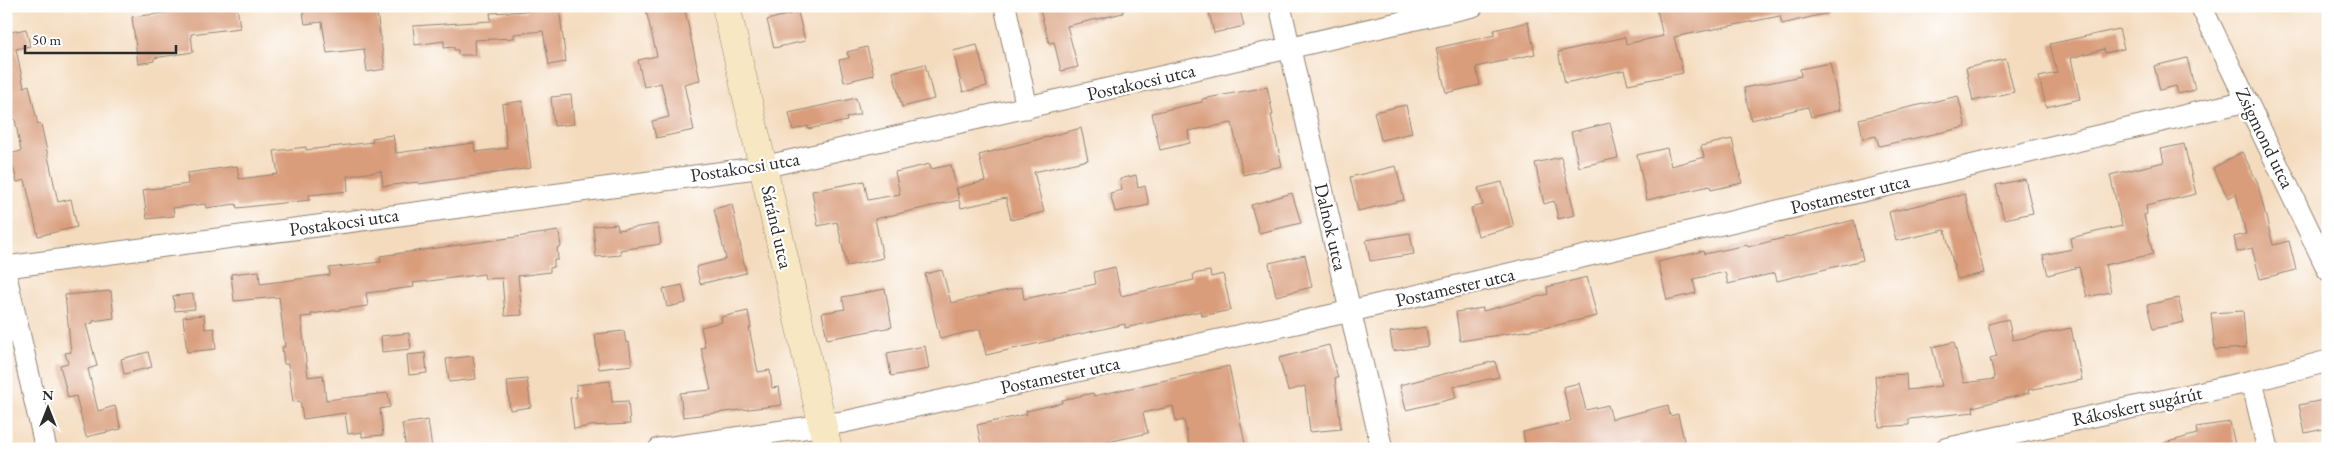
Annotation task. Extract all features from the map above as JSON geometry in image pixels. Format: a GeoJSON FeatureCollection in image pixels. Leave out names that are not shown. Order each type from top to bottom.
{"type":"FeatureCollection","features":[{"type":"Feature","properties":{"kind":"street","name":"Sáránd utca"},"geometry":{"type":"LineString","coordinates":[[726,6],[825,438]]}},
{"type":"Feature","properties":{"kind":"street"},"geometry":{"type":"LineString","coordinates":[[1005,6],[1027,108]]}},
{"type":"Feature","properties":{"kind":"street","name":"Dalnok utca"},"geometry":{"type":"LineString","coordinates":[[1280,6],[1382,449]]}},
{"type":"Feature","properties":{"kind":"street","name":"Postakocsi utca"},"geometry":{"type":"LineString","coordinates":[[6,267],[763,166],[1473,6]]}},
{"type":"Feature","properties":{"kind":"street","name":"Zsigmond utca"},"geometry":{"type":"LineString","coordinates":[[2201,6],[2328,270]]}},
{"type":"Feature","properties":{"kind":"street","name":"Postamester utca"},"geometry":{"type":"LineString","coordinates":[[659,449],[825,438],[1351,311],[2247,101]]}},
{"type":"Feature","properties":{"kind":"street"},"geometry":{"type":"LineString","coordinates":[[6,276],[46,449]]}},
{"type":"Feature","properties":{"kind":"street","name":"Rákoskert sugárút"},"geometry":{"type":"LineString","coordinates":[[1946,449],[1977,445],[2252,381],[2328,361]]}},
{"type":"Feature","properties":{"kind":"street"},"geometry":{"type":"LineString","coordinates":[[2252,381],[2268,449]]}},
{"type":"Feature","properties":{"kind":"building"},"geometry":{"type":"Polygon","coordinates":[[[220,6],[237,6],[240,28],[191,34],[193,52],[154,58],[154,61],[138,64],[132,17],[220,6]]]}},
{"type":"Feature","properties":{"kind":"building"},"geometry":{"type":"Polygon","coordinates":[[[302,6],[376,6],[385,69],[367,72],[364,49],[327,53],[322,22],[305,24],[302,6]]]}},
{"type":"Feature","properties":{"kind":"building"},"geometry":{"type":"Polygon","coordinates":[[[559,6],[566,62],[549,65],[543,31],[514,34],[514,38],[474,40],[475,55],[458,55],[458,50],[454,50],[454,47],[444,48],[444,41],[415,45],[413,26],[491,21],[490,13],[528,11],[527,7],[559,6]]]}},
{"type":"Feature","properties":{"kind":"building"},"geometry":{"type":"Polygon","coordinates":[[[645,6],[684,6],[700,80],[684,84],[694,130],[656,138],[652,121],[669,117],[661,83],[644,87],[638,60],[657,56],[645,6]]]}},
{"type":"Feature","properties":{"kind":"building"},"geometry":{"type":"Polygon","coordinates":[[[1039,6],[1122,6],[1123,13],[1067,26],[1078,67],[1061,71],[1054,42],[1049,43],[1039,6]]]}},
{"type":"Feature","properties":{"kind":"building"},"geometry":{"type":"Polygon","coordinates":[[[1239,6],[1244,26],[1214,33],[1208,8],[1239,6]]]}},
{"type":"Feature","properties":{"kind":"building"},"geometry":{"type":"Polygon","coordinates":[[[1656,6],[1828,6],[1828,13],[1782,24],[1780,16],[1674,37],[1683,73],[1628,84],[1624,70],[1565,83],[1558,52],[1625,37],[1626,44],[1663,36],[1656,6]]]}},
{"type":"Feature","properties":{"kind":"building"},"geometry":{"type":"Polygon","coordinates":[[[798,12],[805,41],[774,48],[767,20],[798,12]]]}},
{"type":"Feature","properties":{"kind":"building"},"geometry":{"type":"Polygon","coordinates":[[[1528,22],[1535,54],[1476,67],[1480,85],[1446,93],[1436,48],[1495,35],[1494,30],[1528,22]]]}},
{"type":"Feature","properties":{"kind":"building"},"geometry":{"type":"Polygon","coordinates":[[[26,29],[30,46],[16,49],[24,87],[29,85],[38,125],[41,124],[58,202],[71,199],[77,227],[38,236],[25,180],[17,182],[10,154],[21,151],[15,119],[6,121],[6,33],[26,29]]]}},
{"type":"Feature","properties":{"kind":"building"},"geometry":{"type":"Polygon","coordinates":[[[2119,29],[2124,49],[2105,53],[2104,49],[2071,58],[2080,99],[2046,107],[2039,77],[2057,73],[2050,44],[2119,29]]]}},
{"type":"Feature","properties":{"kind":"building"},"geometry":{"type":"Polygon","coordinates":[[[977,45],[987,86],[963,92],[953,51],[977,45]]]}},
{"type":"Feature","properties":{"kind":"building"},"geometry":{"type":"Polygon","coordinates":[[[867,47],[874,75],[844,82],[839,60],[849,58],[847,52],[867,47]]]}},
{"type":"Feature","properties":{"kind":"building"},"geometry":{"type":"Polygon","coordinates":[[[2187,58],[2195,90],[2178,94],[2176,86],[2160,90],[2154,66],[2187,58]]]}},
{"type":"Feature","properties":{"kind":"building"},"geometry":{"type":"Polygon","coordinates":[[[2006,59],[2014,92],[1973,101],[1966,68],[2006,59]]]}},
{"type":"Feature","properties":{"kind":"building"},"geometry":{"type":"Polygon","coordinates":[[[1830,63],[1840,110],[1811,117],[1808,107],[1751,120],[1744,88],[1801,76],[1800,69],[1830,63]]]}},
{"type":"Feature","properties":{"kind":"building"},"geometry":{"type":"Polygon","coordinates":[[[925,64],[934,99],[902,107],[893,72],[925,64]]]}},
{"type":"Feature","properties":{"kind":"building"},"geometry":{"type":"Polygon","coordinates":[[[1267,87],[1282,166],[1243,175],[1232,123],[1188,131],[1190,143],[1160,150],[1152,113],[1202,102],[1202,99],[1267,87]]]}},
{"type":"Feature","properties":{"kind":"building"},"geometry":{"type":"Polygon","coordinates":[[[571,95],[574,124],[554,126],[551,97],[571,95]]]}},
{"type":"Feature","properties":{"kind":"building"},"geometry":{"type":"Polygon","coordinates":[[[1958,96],[1966,127],[1879,146],[1876,136],[1863,139],[1859,119],[1958,96]]]}},
{"type":"Feature","properties":{"kind":"building"},"geometry":{"type":"Polygon","coordinates":[[[856,98],[860,114],[846,118],[847,121],[793,130],[789,113],[856,98]]]}},
{"type":"Feature","properties":{"kind":"building"},"geometry":{"type":"Polygon","coordinates":[[[522,101],[531,168],[419,184],[419,182],[383,186],[381,171],[347,176],[348,191],[309,195],[310,200],[237,208],[236,204],[206,208],[205,204],[173,208],[174,216],[147,219],[143,190],[188,184],[187,173],[237,166],[239,179],[278,174],[274,151],[306,147],[306,150],[373,142],[372,138],[393,135],[396,153],[474,143],[475,152],[507,148],[502,104],[522,101]]]}},
{"type":"Feature","properties":{"kind":"building"},"geometry":{"type":"Polygon","coordinates":[[[1406,105],[1412,133],[1381,140],[1374,112],[1406,105]]]}},
{"type":"Feature","properties":{"kind":"building"},"geometry":{"type":"Polygon","coordinates":[[[1610,123],[1618,158],[1579,167],[1571,132],[1610,123]]]}},
{"type":"Feature","properties":{"kind":"building"},"geometry":{"type":"Polygon","coordinates":[[[1081,128],[1088,160],[1034,172],[1044,212],[1011,220],[1006,198],[961,208],[959,200],[875,219],[883,258],[847,266],[837,222],[818,226],[812,191],[864,181],[868,200],[900,194],[895,172],[930,164],[931,169],[951,165],[959,199],[957,188],[985,181],[979,155],[1081,128]]]}},
{"type":"Feature","properties":{"kind":"building"},"geometry":{"type":"Polygon","coordinates":[[[1732,139],[1742,183],[1711,190],[1710,186],[1647,200],[1637,155],[1667,148],[1671,166],[1704,157],[1701,146],[1732,139]]]}},
{"type":"Feature","properties":{"kind":"building"},"geometry":{"type":"Polygon","coordinates":[[[2184,144],[2196,194],[2146,206],[2147,214],[2144,215],[2153,254],[2105,265],[2111,292],[2087,297],[2079,267],[2048,275],[2043,255],[2072,249],[2070,238],[2122,226],[2110,175],[2164,162],[2161,149],[2184,144]]]}},
{"type":"Feature","properties":{"kind":"building"},"geometry":{"type":"Polygon","coordinates":[[[2242,152],[2257,181],[2273,245],[2289,241],[2296,270],[2260,279],[2252,248],[2237,252],[2234,237],[2246,234],[2236,194],[2228,198],[2213,168],[2242,152]]]}},
{"type":"Feature","properties":{"kind":"building"},"geometry":{"type":"Polygon","coordinates":[[[1561,157],[1575,215],[1558,219],[1554,201],[1544,204],[1535,163],[1561,157]]]}},
{"type":"Feature","properties":{"kind":"building"},"geometry":{"type":"Polygon","coordinates":[[[1396,166],[1404,200],[1358,211],[1350,177],[1396,166]]]}},
{"type":"Feature","properties":{"kind":"building"},"geometry":{"type":"Polygon","coordinates":[[[1136,175],[1138,188],[1145,186],[1149,205],[1115,212],[1110,193],[1122,190],[1120,179],[1136,175]]]}},
{"type":"Feature","properties":{"kind":"building"},"geometry":{"type":"Polygon","coordinates":[[[2025,179],[2033,213],[2004,219],[1996,185],[2025,179]]]}},
{"type":"Feature","properties":{"kind":"building"},"geometry":{"type":"Polygon","coordinates":[[[1502,182],[1514,227],[1478,236],[1471,208],[1483,205],[1478,188],[1502,182]]]}},
{"type":"Feature","properties":{"kind":"building"},"geometry":{"type":"Polygon","coordinates":[[[1292,193],[1301,223],[1259,233],[1251,205],[1292,193]]]}},
{"type":"Feature","properties":{"kind":"building"},"geometry":{"type":"Polygon","coordinates":[[[1965,194],[1984,273],[1957,279],[1945,230],[1896,241],[1889,212],[1965,194]]]}},
{"type":"Feature","properties":{"kind":"building"},"geometry":{"type":"Polygon","coordinates":[[[732,204],[746,273],[700,284],[696,267],[726,259],[714,209],[732,204]]]}},
{"type":"Feature","properties":{"kind":"building"},"geometry":{"type":"Polygon","coordinates":[[[1854,220],[1863,260],[1777,281],[1775,273],[1728,284],[1725,272],[1693,279],[1696,293],[1667,300],[1658,262],[1703,251],[1704,254],[1747,245],[1748,247],[1854,220]]]}},
{"type":"Feature","properties":{"kind":"building"},"geometry":{"type":"Polygon","coordinates":[[[617,224],[618,230],[658,224],[661,244],[620,250],[621,255],[596,257],[593,226],[617,224]]]}},
{"type":"Feature","properties":{"kind":"building"},"geometry":{"type":"Polygon","coordinates":[[[559,231],[561,247],[557,248],[558,260],[554,260],[554,267],[550,268],[550,272],[518,276],[522,315],[505,316],[502,278],[485,279],[484,274],[413,283],[414,287],[366,293],[368,306],[301,317],[308,377],[323,375],[326,400],[388,393],[390,407],[380,409],[383,435],[362,437],[362,432],[348,434],[345,413],[303,419],[300,401],[293,402],[288,364],[284,364],[282,347],[285,347],[279,297],[234,301],[231,274],[259,271],[260,284],[330,275],[329,268],[381,262],[380,256],[559,231]]]}},
{"type":"Feature","properties":{"kind":"building"},"geometry":{"type":"Polygon","coordinates":[[[1410,233],[1414,254],[1370,261],[1366,240],[1410,233]]]}},
{"type":"Feature","properties":{"kind":"building"},"geometry":{"type":"Polygon","coordinates":[[[1305,255],[1312,287],[1276,296],[1269,263],[1305,255]]]}},
{"type":"Feature","properties":{"kind":"building"},"geometry":{"type":"Polygon","coordinates":[[[1115,267],[1121,296],[1194,280],[1193,274],[1210,271],[1211,277],[1223,274],[1231,310],[1202,316],[1201,311],[1125,328],[1125,324],[986,355],[980,329],[940,339],[925,274],[942,270],[951,303],[1022,287],[1024,299],[1096,284],[1094,272],[1115,267]]]}},
{"type":"Feature","properties":{"kind":"building"},"geometry":{"type":"Polygon","coordinates":[[[1587,277],[1597,316],[1544,328],[1460,341],[1456,312],[1483,308],[1483,311],[1548,294],[1547,287],[1587,277]]]}},
{"type":"Feature","properties":{"kind":"building"},"geometry":{"type":"Polygon","coordinates":[[[682,285],[686,303],[667,307],[663,289],[682,285]]]}},
{"type":"Feature","properties":{"kind":"building"},"geometry":{"type":"Polygon","coordinates":[[[885,289],[892,327],[827,339],[822,313],[845,309],[842,297],[885,289]]]}},
{"type":"Feature","properties":{"kind":"building"},"geometry":{"type":"Polygon","coordinates":[[[111,291],[114,318],[86,324],[97,366],[88,369],[98,411],[115,406],[121,429],[86,437],[76,396],[68,398],[60,365],[68,363],[65,353],[71,352],[65,295],[111,291]]]}},
{"type":"Feature","properties":{"kind":"building"},"geometry":{"type":"Polygon","coordinates":[[[193,294],[195,309],[175,311],[173,296],[193,294]]]}},
{"type":"Feature","properties":{"kind":"building"},"geometry":{"type":"Polygon","coordinates":[[[2178,298],[2184,322],[2153,329],[2147,305],[2178,298]]]}},
{"type":"Feature","properties":{"kind":"building"},"geometry":{"type":"Polygon","coordinates":[[[748,311],[751,328],[749,328],[758,372],[770,370],[772,388],[779,387],[782,405],[683,417],[680,393],[711,390],[701,348],[705,347],[701,327],[722,322],[721,317],[748,311]]]}},
{"type":"Feature","properties":{"kind":"building"},"geometry":{"type":"Polygon","coordinates":[[[2243,311],[2246,348],[2215,350],[2211,313],[2243,311]]]}},
{"type":"Feature","properties":{"kind":"building"},"geometry":{"type":"Polygon","coordinates":[[[204,315],[205,329],[214,328],[216,349],[187,352],[183,317],[204,315]]]}},
{"type":"Feature","properties":{"kind":"building"},"geometry":{"type":"Polygon","coordinates":[[[2008,319],[2013,340],[2071,328],[2082,380],[2028,390],[2029,393],[1973,407],[1974,412],[1909,419],[1909,425],[1879,427],[1875,376],[1906,374],[1907,390],[1942,386],[1932,347],[1954,342],[1964,383],[1995,379],[1990,359],[1997,357],[1988,324],[2008,319]]]}},
{"type":"Feature","properties":{"kind":"building"},"geometry":{"type":"Polygon","coordinates":[[[1426,327],[1429,346],[1393,351],[1390,332],[1426,327]]]}},
{"type":"Feature","properties":{"kind":"building"},"geometry":{"type":"Polygon","coordinates":[[[624,331],[626,343],[629,342],[632,365],[599,369],[595,334],[624,331]]]}},
{"type":"Feature","properties":{"kind":"building"},"geometry":{"type":"Polygon","coordinates":[[[409,333],[411,349],[382,352],[381,336],[409,333]]]}},
{"type":"Feature","properties":{"kind":"building"},"geometry":{"type":"Polygon","coordinates":[[[1329,345],[1338,378],[1335,378],[1341,429],[1310,432],[1305,386],[1288,391],[1279,358],[1329,345]]]}},
{"type":"Feature","properties":{"kind":"building"},"geometry":{"type":"Polygon","coordinates":[[[925,346],[929,369],[891,376],[887,353],[925,346]]]}},
{"type":"Feature","properties":{"kind":"building"},"geometry":{"type":"Polygon","coordinates":[[[148,352],[152,367],[124,374],[121,359],[148,352]]]}},
{"type":"Feature","properties":{"kind":"building"},"geometry":{"type":"Polygon","coordinates":[[[425,353],[427,373],[409,375],[407,355],[425,353]]]}},
{"type":"Feature","properties":{"kind":"building"},"geometry":{"type":"Polygon","coordinates":[[[473,356],[476,379],[449,382],[446,359],[473,356]]]}},
{"type":"Feature","properties":{"kind":"building"},"geometry":{"type":"Polygon","coordinates":[[[1495,361],[1499,377],[1453,387],[1456,398],[1406,410],[1400,385],[1495,361]]]}},
{"type":"Feature","properties":{"kind":"building"},"geometry":{"type":"Polygon","coordinates":[[[1229,366],[1246,449],[1190,449],[1184,420],[1176,422],[1173,406],[1143,413],[1148,433],[1104,443],[1105,449],[982,449],[977,425],[1027,414],[1026,411],[1062,403],[1062,400],[1093,393],[1094,396],[1229,366]]]}},
{"type":"Feature","properties":{"kind":"building"},"geometry":{"type":"Polygon","coordinates":[[[527,379],[531,407],[510,410],[507,381],[527,379]]]}},
{"type":"Feature","properties":{"kind":"building"},"geometry":{"type":"Polygon","coordinates":[[[610,381],[612,402],[628,401],[630,424],[590,426],[574,429],[570,398],[577,397],[576,385],[610,381]]]}},
{"type":"Feature","properties":{"kind":"building"},"geometry":{"type":"Polygon","coordinates":[[[1579,383],[1586,410],[1608,405],[1612,419],[1668,405],[1670,416],[1678,414],[1686,449],[1642,449],[1640,442],[1610,449],[1526,449],[1523,432],[1571,421],[1563,387],[1579,383]]]}},
{"type":"Feature","properties":{"kind":"building"},"geometry":{"type":"Polygon","coordinates":[[[2328,399],[2328,428],[2305,433],[2299,405],[2328,399]]]}},
{"type":"Feature","properties":{"kind":"building"},"geometry":{"type":"Polygon","coordinates":[[[428,420],[432,449],[406,449],[402,424],[428,420]]]}},
{"type":"Feature","properties":{"kind":"building"},"geometry":{"type":"Polygon","coordinates":[[[2230,422],[2235,445],[2215,449],[2164,449],[2164,443],[2197,434],[2196,427],[2230,422]]]}}]}
